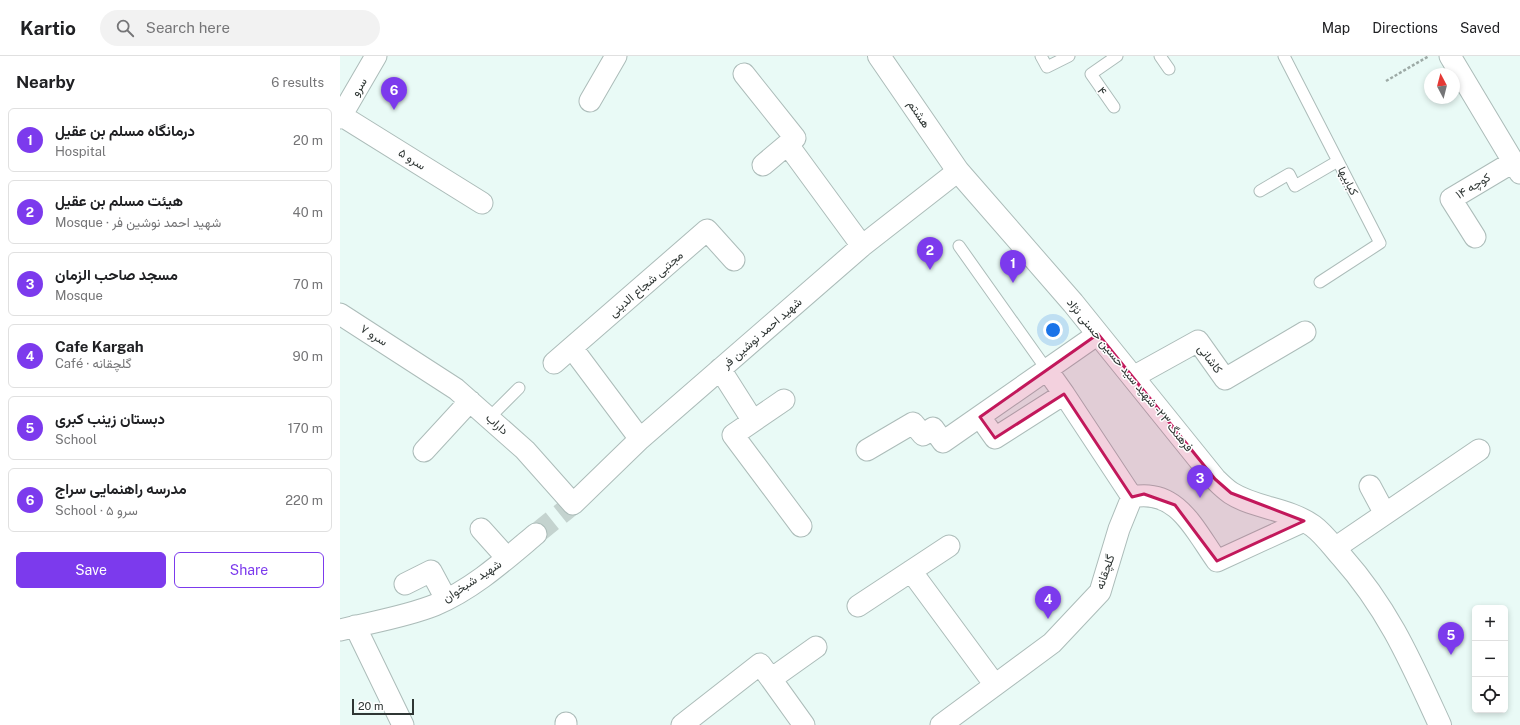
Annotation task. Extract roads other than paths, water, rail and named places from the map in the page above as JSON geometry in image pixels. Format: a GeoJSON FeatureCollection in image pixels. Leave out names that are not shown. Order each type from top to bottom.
{"type":"FeatureCollection","features":[{"type":"Feature","properties":{"kind":"street","name":"سرو"},"geometry":{"type":"LineString","coordinates":[[341,117],[376,56]]}},
{"type":"Feature","properties":{"kind":"street"},"geometry":{"type":"LineString","coordinates":[[590,101],[616,56]]}},
{"type":"Feature","properties":{"kind":"street","name":"هشتم"},"geometry":{"type":"LineString","coordinates":[[879,56],[958,171]]}},
{"type":"Feature","properties":{"kind":"street"},"geometry":{"type":"LineString","coordinates":[[1450,56],[1516,168]]}},
{"type":"Feature","properties":{"kind":"street"},"geometry":{"type":"LineString","coordinates":[[744,74],[795,138],[763,165]]}},
{"type":"Feature","properties":{"kind":"street","name":"سرو ۵"},"geometry":{"type":"LineString","coordinates":[[341,117],[482,203]]}},
{"type":"Feature","properties":{"kind":"street"},"geometry":{"type":"LineString","coordinates":[[788,145],[862,246]]}},
{"type":"Feature","properties":{"kind":"street","name":"کوچه ۱۴"},"geometry":{"type":"LineString","coordinates":[[1475,237],[1451,199],[1516,168]]}},
{"type":"Feature","properties":{"kind":"street","name":"شهید احمد نوشین فر"},"geometry":{"type":"LineString","coordinates":[[573,504],[640,439],[862,246],[958,171]]}},
{"type":"Feature","properties":{"kind":"street","name":"فرهنگ ۲۳ - شهید سید حسین حسنی نژاد"},"geometry":{"type":"LineString","coordinates":[[958,171],[1134,377],[1201,464],[1215,479],[1231,493],[1296,517],[1313,527],[1361,578],[1386,614],[1409,656],[1440,725]]}},
{"type":"Feature","properties":{"kind":"street","name":"مجتبی شجاع الدینی"},"geometry":{"type":"LineString","coordinates":[[554,363],[707,230],[734,260]]}},
{"type":"Feature","properties":{"kind":"street","name":"سرو ۷"},"geometry":{"type":"LineString","coordinates":[[340,314],[408,357]]}},
{"type":"Feature","properties":{"kind":"street","name":"کاشانی"},"geometry":{"type":"LineString","coordinates":[[1134,377],[1198,341],[1225,379],[1305,332]]}},
{"type":"Feature","properties":{"kind":"street"},"geometry":{"type":"LineString","coordinates":[[867,450],[913,423],[923,435],[933,428],[943,442],[1098,334]]}},
{"type":"Feature","properties":{"kind":"street"},"geometry":{"type":"LineString","coordinates":[[572,348],[640,439]]}},
{"type":"Feature","properties":{"kind":"street","name":"داراب"},"geometry":{"type":"LineString","coordinates":[[408,357],[490,417],[526,450],[573,504]]}},
{"type":"Feature","properties":{"kind":"street"},"geometry":{"type":"LineString","coordinates":[[720,369],[753,421]]}},
{"type":"Feature","properties":{"kind":"street"},"geometry":{"type":"LineString","coordinates":[[1047,370],[1132,497],[1144,494],[1163,498],[1175,505],[1217,561],[1304,521]]}},
{"type":"Feature","properties":{"kind":"street"},"geometry":{"type":"LineString","coordinates":[[980,417],[996,438],[1064,394]]}},
{"type":"Feature","properties":{"kind":"street"},"geometry":{"type":"LineString","coordinates":[[784,400],[733,435],[801,526]]}},
{"type":"Feature","properties":{"kind":"street"},"geometry":{"type":"LineString","coordinates":[[424,451],[470,401]]}},
{"type":"Feature","properties":{"kind":"street"},"geometry":{"type":"LineString","coordinates":[[1334,548],[1479,450]]}},
{"type":"Feature","properties":{"kind":"street"},"geometry":{"type":"LineString","coordinates":[[1370,486],[1385,514]]}},
{"type":"Feature","properties":{"kind":"street","name":"گلچقانه"},"geometry":{"type":"LineString","coordinates":[[941,725],[1052,644],[1100,592],[1125,512],[1132,497]]}},
{"type":"Feature","properties":{"kind":"street"},"geometry":{"type":"LineString","coordinates":[[481,529],[508,558]]}},
{"type":"Feature","properties":{"kind":"street","name":"شهید شبخوان"},"geometry":{"type":"LineString","coordinates":[[347,628],[410,614],[446,599],[463,590],[508,558],[536,534]]}},
{"type":"Feature","properties":{"kind":"street"},"geometry":{"type":"LineString","coordinates":[[858,606],[949,546]]}},
{"type":"Feature","properties":{"kind":"street"},"geometry":{"type":"LineString","coordinates":[[405,584],[431,570],[446,599]]}},
{"type":"Feature","properties":{"kind":"street"},"geometry":{"type":"LineString","coordinates":[[911,571],[995,686]]}},
{"type":"Feature","properties":{"kind":"street"},"geometry":{"type":"LineString","coordinates":[[347,628],[403,725]]}},
{"type":"Feature","properties":{"kind":"street"},"geometry":{"type":"LineString","coordinates":[[771,679],[816,647]]}},
{"type":"Feature","properties":{"kind":"street"},"geometry":{"type":"LineString","coordinates":[[682,725],[760,664],[804,725]]}},
{"type":"Feature","properties":{"kind":"lane"},"geometry":{"type":"LineString","coordinates":[[1041,56],[1047,67],[1069,56]]}},
{"type":"Feature","properties":{"kind":"lane","name":"۴"},"geometry":{"type":"LineString","coordinates":[[1114,107],[1090,74],[1117,56]]}},
{"type":"Feature","properties":{"kind":"lane"},"geometry":{"type":"LineString","coordinates":[[1160,56],[1169,69]]}},
{"type":"Feature","properties":{"kind":"lane","name":"کبابیها"},"geometry":{"type":"LineString","coordinates":[[1284,56],[1380,243],[1320,282]]}},
{"type":"Feature","properties":{"kind":"lane"},"geometry":{"type":"LineString","coordinates":[[1260,191],[1289,174],[1296,186],[1338,161]]}},
{"type":"Feature","properties":{"kind":"lane"},"geometry":{"type":"LineString","coordinates":[[959,246],[1047,370]]}},
{"type":"Feature","properties":{"kind":"lane"},"geometry":{"type":"LineString","coordinates":[[490,417],[519,388]]}},
{"type":"Feature","properties":{"kind":"tunnel"},"geometry":{"type":"LineString","coordinates":[[536,534],[573,504]]}},
{"type":"Feature","properties":{"kind":"place","name":"مدرسه راهنمایی سراج"},"geometry":{"type":"Point","coordinates":[394,110]}},
{"type":"Feature","properties":{"kind":"place","name":"هیئت مسلم بن عقیل"},"geometry":{"type":"Point","coordinates":[930,270]}},
{"type":"Feature","properties":{"kind":"place","name":"درمانگاه مسلم بن عقیل"},"geometry":{"type":"Point","coordinates":[1013,283]}},
{"type":"Feature","properties":{"kind":"place","name":"مسجد صاحب الزمان"},"geometry":{"type":"Point","coordinates":[1200,498]}},
{"type":"Feature","properties":{"kind":"place","name":"Cafe Kargah"},"geometry":{"type":"Point","coordinates":[1048,619]}},
{"type":"Feature","properties":{"kind":"place","name":"دبستان زینب کبری"},"geometry":{"type":"Point","coordinates":[1451,655]}}]}
